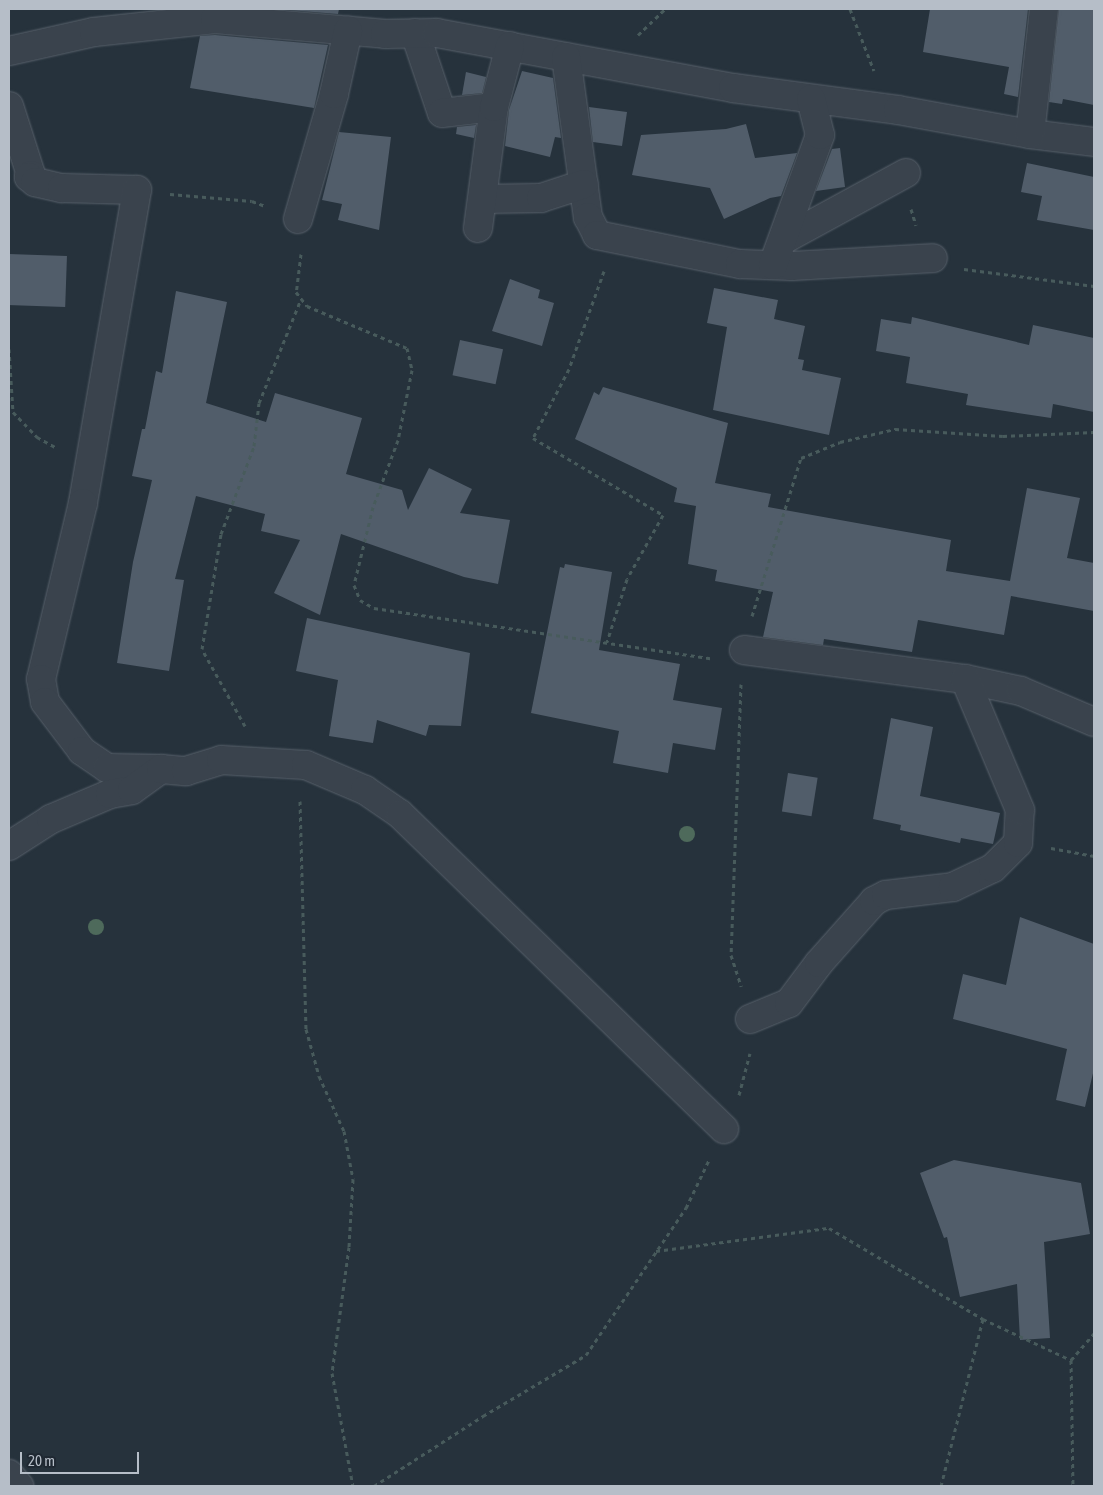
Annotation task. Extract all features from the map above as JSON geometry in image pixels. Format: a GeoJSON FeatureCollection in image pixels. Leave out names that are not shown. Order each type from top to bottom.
{"type":"FeatureCollection","features":[{"type":"Feature","properties":{"kind":"street"},"geometry":{"type":"LineString","coordinates":[[1030,134],[1044,9]]}},
{"type":"Feature","properties":{"kind":"street"},"geometry":{"type":"LineString","coordinates":[[9,51],[94,32],[215,18],[348,31],[437,33],[811,99],[898,110],[1030,134],[1094,142]]}},
{"type":"Feature","properties":{"kind":"street"},"geometry":{"type":"LineString","coordinates":[[298,219],[334,94],[348,31]]}},
{"type":"Feature","properties":{"kind":"street"},"geometry":{"type":"LineString","coordinates":[[415,33],[442,113],[494,107]]}},
{"type":"Feature","properties":{"kind":"street"},"geometry":{"type":"LineString","coordinates":[[478,228],[494,107],[510,46]]}},
{"type":"Feature","properties":{"kind":"street"},"geometry":{"type":"LineString","coordinates":[[566,57],[588,218],[597,235],[740,264],[773,266],[933,258]]}},
{"type":"Feature","properties":{"kind":"street"},"geometry":{"type":"LineString","coordinates":[[773,266],[820,135],[811,99]]}},
{"type":"Feature","properties":{"kind":"street"},"geometry":{"type":"LineString","coordinates":[[9,106],[32,175],[29,177],[35,182],[62,188],[137,190],[70,567],[41,679],[45,702],[82,751],[107,768],[186,771],[221,760],[265,761],[306,765],[365,790],[400,814],[724,1129]]}},
{"type":"Feature","properties":{"kind":"street"},"geometry":{"type":"LineString","coordinates":[[783,240],[906,173]]}},
{"type":"Feature","properties":{"kind":"street"},"geometry":{"type":"LineString","coordinates":[[482,199],[541,198],[584,184]]}},
{"type":"Feature","properties":{"kind":"street"},"geometry":{"type":"LineString","coordinates":[[743,656],[966,680],[1021,691],[1094,722]]}},
{"type":"Feature","properties":{"kind":"street"},"geometry":{"type":"LineString","coordinates":[[750,1019],[789,1003],[819,963],[874,901],[886,895],[953,887],[993,868],[1018,843],[1020,810],[966,680]]}},
{"type":"Feature","properties":{"kind":"street"},"geometry":{"type":"LineString","coordinates":[[9,846],[51,819],[110,794],[132,790],[161,769]]}},
{"type":"Feature","properties":{"kind":"street"},"geometry":{"type":"LineString","coordinates":[[9,1474],[19,1486]]}},
{"type":"Feature","properties":{"kind":"path"},"geometry":{"type":"LineString","coordinates":[[137,190],[252,201],[298,219],[303,230],[296,292],[301,299],[307,306],[406,348],[412,370],[398,440],[373,507],[354,585],[360,600],[374,608],[607,642],[743,656]]}},
{"type":"Feature","properties":{"kind":"path"},"geometry":{"type":"LineString","coordinates":[[597,235],[605,269],[603,279],[569,369],[533,438],[663,515],[627,579],[607,642]]}},
{"type":"Feature","properties":{"kind":"path"},"geometry":{"type":"LineString","coordinates":[[265,761],[202,649],[221,534],[254,446],[259,402],[301,299]]}},
{"type":"Feature","properties":{"kind":"path"},"geometry":{"type":"LineString","coordinates":[[9,349],[13,412],[37,436],[88,471]]}},
{"type":"Feature","properties":{"kind":"path"},"geometry":{"type":"LineString","coordinates":[[374,1486],[482,1416],[586,1354],[686,1208],[737,1102],[750,1053],[750,1019],[731,955],[743,656],[780,519],[801,458],[840,442],[894,429],[1003,436],[1094,432]]}},
{"type":"Feature","properties":{"kind":"path"},"geometry":{"type":"LineString","coordinates":[[306,765],[298,811],[306,1029],[319,1076],[344,1131],[353,1179],[348,1246],[332,1373],[353,1486]]}},
{"type":"Feature","properties":{"kind":"path"},"geometry":{"type":"LineString","coordinates":[[1018,843],[1094,856]]}},
{"type":"Feature","properties":{"kind":"path"},"geometry":{"type":"LineString","coordinates":[[655,1251],[830,1228],[983,1319],[1071,1360]]}},
{"type":"Feature","properties":{"kind":"path"},"geometry":{"type":"LineString","coordinates":[[941,1486],[983,1319]]}},
{"type":"Feature","properties":{"kind":"path"},"geometry":{"type":"LineString","coordinates":[[1073,1486],[1071,1360],[1094,1334]]}},
{"type":"Feature","properties":{"kind":"building"},"geometry":{"type":"Polygon","coordinates":[[[277,9],[339,9],[338,14],[277,9]]]}},
{"type":"Feature","properties":{"kind":"building"},"geometry":{"type":"Polygon","coordinates":[[[930,9],[1028,9],[1018,97],[1004,94],[1009,67],[923,52],[930,9]]]}},
{"type":"Feature","properties":{"kind":"building"},"geometry":{"type":"Polygon","coordinates":[[[1059,9],[1094,9],[1094,105],[1063,99],[1062,104],[1049,102],[1059,9]]]}},
{"type":"Feature","properties":{"kind":"building"},"geometry":{"type":"Polygon","coordinates":[[[215,35],[328,45],[314,108],[190,88],[200,36],[215,35]]]}},
{"type":"Feature","properties":{"kind":"building"},"geometry":{"type":"Polygon","coordinates":[[[522,71],[553,78],[561,138],[555,137],[550,157],[505,146],[509,110],[522,71]]]}},
{"type":"Feature","properties":{"kind":"building"},"geometry":{"type":"Polygon","coordinates":[[[466,72],[486,77],[482,93],[462,95],[466,72]]]}},
{"type":"Feature","properties":{"kind":"building"},"geometry":{"type":"Polygon","coordinates":[[[589,107],[627,112],[622,146],[593,142],[589,107]]]}},
{"type":"Feature","properties":{"kind":"building"},"geometry":{"type":"Polygon","coordinates":[[[746,124],[755,158],[797,153],[781,196],[770,198],[724,219],[710,188],[632,175],[641,135],[726,129],[746,124]]]}},
{"type":"Feature","properties":{"kind":"building"},"geometry":{"type":"Polygon","coordinates":[[[476,125],[474,138],[456,134],[457,127],[476,125]]]}},
{"type":"Feature","properties":{"kind":"building"},"geometry":{"type":"Polygon","coordinates":[[[339,132],[391,137],[379,230],[338,220],[342,204],[322,200],[339,132]]]}},
{"type":"Feature","properties":{"kind":"building"},"geometry":{"type":"Polygon","coordinates":[[[840,148],[845,187],[816,191],[832,149],[840,148]]]}},
{"type":"Feature","properties":{"kind":"building"},"geometry":{"type":"Polygon","coordinates":[[[1027,163],[1094,177],[1094,230],[1037,220],[1042,196],[1021,192],[1027,163]]]}},
{"type":"Feature","properties":{"kind":"building"},"geometry":{"type":"Polygon","coordinates":[[[9,254],[67,256],[65,307],[9,305],[9,254]]]}},
{"type":"Feature","properties":{"kind":"building"},"geometry":{"type":"Polygon","coordinates":[[[510,279],[540,290],[538,298],[554,303],[542,346],[492,331],[510,279]]]}},
{"type":"Feature","properties":{"kind":"building"},"geometry":{"type":"Polygon","coordinates":[[[714,288],[778,300],[774,319],[805,326],[798,359],[804,360],[802,370],[841,378],[829,435],[713,410],[727,327],[707,323],[714,288]]]}},
{"type":"Feature","properties":{"kind":"building"},"geometry":{"type":"Polygon","coordinates":[[[176,291],[227,302],[206,403],[266,422],[275,393],[362,418],[346,474],[402,490],[408,510],[429,468],[472,489],[460,513],[510,520],[498,584],[464,577],[341,534],[320,615],[274,593],[300,540],[261,531],[265,514],[196,496],[175,579],[184,580],[169,671],[117,663],[133,562],[152,480],[132,476],[142,429],[145,429],[156,371],[162,373],[176,291]]]}},
{"type":"Feature","properties":{"kind":"building"},"geometry":{"type":"Polygon","coordinates":[[[912,317],[1029,345],[1033,325],[1094,338],[1094,412],[1053,404],[1051,418],[966,405],[968,394],[906,383],[910,357],[876,351],[881,319],[911,324],[912,317]]]}},
{"type":"Feature","properties":{"kind":"building"},"geometry":{"type":"Polygon","coordinates":[[[460,340],[503,349],[496,384],[453,375],[460,340]]]}},
{"type":"Feature","properties":{"kind":"building"},"geometry":{"type":"Polygon","coordinates":[[[603,387],[728,423],[715,483],[771,494],[768,507],[951,540],[946,571],[1010,581],[1027,488],[1080,498],[1067,558],[1094,563],[1094,611],[1011,596],[1004,635],[918,620],[912,652],[824,639],[823,645],[763,637],[773,592],[715,581],[717,570],[688,564],[696,506],[674,502],[677,488],[575,439],[594,392],[599,395],[603,387]]]}},
{"type":"Feature","properties":{"kind":"building"},"geometry":{"type":"Polygon","coordinates":[[[565,564],[612,572],[599,650],[680,664],[673,700],[722,708],[715,750],[673,743],[668,773],[613,763],[619,731],[531,713],[560,567],[564,568],[565,564]]]}},
{"type":"Feature","properties":{"kind":"building"},"geometry":{"type":"Polygon","coordinates":[[[307,618],[470,653],[461,726],[429,725],[426,736],[377,720],[373,743],[329,736],[338,680],[296,671],[307,618]]]}},
{"type":"Feature","properties":{"kind":"building"},"geometry":{"type":"Polygon","coordinates":[[[891,718],[933,727],[920,796],[1000,813],[993,844],[961,838],[960,843],[900,830],[901,825],[873,819],[891,718]]]}},
{"type":"Feature","properties":{"kind":"building"},"geometry":{"type":"Polygon","coordinates":[[[788,773],[818,778],[812,816],[782,812],[788,773]]]}},
{"type":"Feature","properties":{"kind":"building"},"geometry":{"type":"Polygon","coordinates":[[[1020,917],[1094,944],[1094,1069],[1085,1107],[1056,1100],[1067,1049],[953,1019],[963,974],[1006,985],[1020,917]]]}},
{"type":"Feature","properties":{"kind":"building"},"geometry":{"type":"Polygon","coordinates":[[[954,1160],[1081,1183],[1090,1234],[1044,1242],[1050,1338],[1020,1340],[1017,1284],[960,1297],[947,1237],[944,1238],[920,1173],[954,1160]]]}}]}
